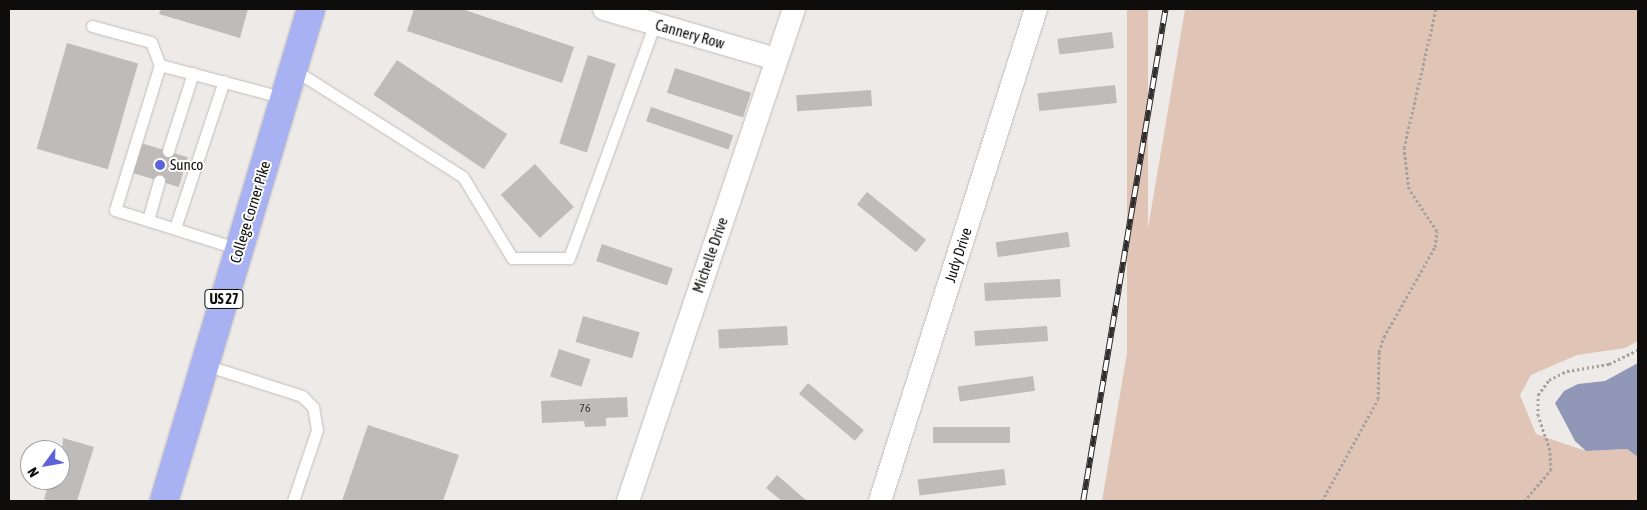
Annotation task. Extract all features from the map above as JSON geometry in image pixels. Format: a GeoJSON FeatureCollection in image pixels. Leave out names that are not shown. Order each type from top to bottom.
{"type":"FeatureCollection","features":[{"type":"Feature","properties":{"kind":"highway","name":"College Corner Pike"},"geometry":{"type":"LineString","coordinates":[[164,501],[311,9]]}},
{"type":"Feature","properties":{"kind":"street","name":"Cannery Row"},"geometry":{"type":"LineString","coordinates":[[604,9],[658,16],[776,59]]}},
{"type":"Feature","properties":{"kind":"street","name":"Michelle Drive"},"geometry":{"type":"LineString","coordinates":[[628,501],[794,9]]}},
{"type":"Feature","properties":{"kind":"street","name":"Judy Drive"},"geometry":{"type":"LineString","coordinates":[[880,501],[1036,9]]}},
{"type":"Feature","properties":{"kind":"lane"},"geometry":{"type":"LineString","coordinates":[[293,69],[463,177],[512,258],[569,258],[658,16]]}},
{"type":"Feature","properties":{"kind":"lane"},"geometry":{"type":"LineString","coordinates":[[92,26],[151,42],[160,65],[115,210],[240,249]]}},
{"type":"Feature","properties":{"kind":"lane"},"geometry":{"type":"LineString","coordinates":[[160,65],[285,98]]}},
{"type":"Feature","properties":{"kind":"lane"},"geometry":{"type":"LineString","coordinates":[[168,151],[193,73]]}},
{"type":"Feature","properties":{"kind":"lane"},"geometry":{"type":"LineString","coordinates":[[175,228],[224,81]]}},
{"type":"Feature","properties":{"kind":"lane"},"geometry":{"type":"LineString","coordinates":[[148,220],[159,181]]}},
{"type":"Feature","properties":{"kind":"lane"},"geometry":{"type":"LineString","coordinates":[[205,365],[302,396],[314,407],[317,430],[293,501]]}},
{"type":"Feature","properties":{"kind":"path"},"geometry":{"type":"LineString","coordinates":[[1322,501],[1378,399],[1379,352],[1384,337],[1435,247],[1437,231],[1409,189],[1404,148],[1436,9]]}},
{"type":"Feature","properties":{"kind":"path"},"geometry":{"type":"LineString","coordinates":[[1524,501],[1551,470],[1550,450],[1538,416],[1538,395],[1543,387],[1566,371],[1609,364],[1638,350]]}},
{"type":"Feature","properties":{"kind":"shaded area"},"geometry":{"type":"Polygon","coordinates":[[[1127,9],[1148,9],[1148,501],[1127,501],[1127,9]]]}},
{"type":"Feature","properties":{"kind":"shaded area"},"geometry":{"type":"Polygon","coordinates":[[[1185,9],[1638,9],[1638,341],[1625,348],[1577,355],[1531,375],[1520,395],[1536,434],[1586,451],[1627,449],[1638,457],[1638,501],[1102,501],[1185,9]]]}},
{"type":"Feature","properties":{"kind":"water"},"geometry":{"type":"Polygon","coordinates":[[[1638,363],[1638,457],[1627,449],[1586,451],[1575,441],[1555,403],[1564,391],[1578,384],[1605,381],[1638,363]]]}},
{"type":"Feature","properties":{"kind":"building"},"geometry":{"type":"Polygon","coordinates":[[[161,9],[248,9],[240,38],[159,14],[161,9]]]}},
{"type":"Feature","properties":{"kind":"building"},"geometry":{"type":"Polygon","coordinates":[[[414,9],[462,9],[574,47],[562,83],[407,31],[414,9]]]}},
{"type":"Feature","properties":{"kind":"building"},"geometry":{"type":"Polygon","coordinates":[[[1112,32],[1114,48],[1059,55],[1057,39],[1112,32]]]}},
{"type":"Feature","properties":{"kind":"building"},"geometry":{"type":"Polygon","coordinates":[[[67,43],[138,63],[108,169],[37,149],[67,43]]]}},
{"type":"Feature","properties":{"kind":"building"},"geometry":{"type":"Polygon","coordinates":[[[588,55],[616,64],[587,152],[559,143],[588,55]]]}},
{"type":"Feature","properties":{"kind":"building"},"geometry":{"type":"Polygon","coordinates":[[[397,60],[507,134],[484,169],[374,95],[397,60]]]}},
{"type":"Feature","properties":{"kind":"building"},"geometry":{"type":"Polygon","coordinates":[[[675,68],[751,93],[743,117],[667,93],[675,68]]]}},
{"type":"Feature","properties":{"kind":"building"},"geometry":{"type":"Polygon","coordinates":[[[1115,85],[1117,103],[1039,111],[1037,93],[1115,85]]]}},
{"type":"Feature","properties":{"kind":"building"},"geometry":{"type":"Polygon","coordinates":[[[871,90],[872,106],[797,111],[796,95],[871,90]]]}},
{"type":"Feature","properties":{"kind":"building"},"geometry":{"type":"Polygon","coordinates":[[[651,107],[733,135],[728,150],[646,121],[651,107]]]}},
{"type":"Feature","properties":{"kind":"building","name":"Sunco"},"geometry":{"type":"Polygon","coordinates":[[[141,143],[188,157],[179,187],[132,173],[141,143]]]}},
{"type":"Feature","properties":{"kind":"building"},"geometry":{"type":"Polygon","coordinates":[[[535,164],[574,207],[540,238],[501,195],[535,164]]]}},
{"type":"Feature","properties":{"kind":"building"},"geometry":{"type":"Polygon","coordinates":[[[867,192],[926,240],[916,252],[857,204],[867,192]]]}},
{"type":"Feature","properties":{"kind":"building"},"geometry":{"type":"Polygon","coordinates":[[[1068,232],[1070,247],[998,257],[996,242],[1068,232]]]}},
{"type":"Feature","properties":{"kind":"building"},"geometry":{"type":"Polygon","coordinates":[[[602,244],[673,268],[667,285],[596,261],[602,244]]]}},
{"type":"Feature","properties":{"kind":"building"},"geometry":{"type":"Polygon","coordinates":[[[1060,279],[1061,297],[985,301],[984,283],[1060,279]]]}},
{"type":"Feature","properties":{"kind":"building"},"geometry":{"type":"Polygon","coordinates":[[[583,316],[640,332],[632,358],[576,342],[583,316]]]}},
{"type":"Feature","properties":{"kind":"building"},"geometry":{"type":"Polygon","coordinates":[[[787,326],[788,345],[719,349],[718,330],[787,326]]]}},
{"type":"Feature","properties":{"kind":"building"},"geometry":{"type":"Polygon","coordinates":[[[1047,326],[1048,341],[975,346],[974,331],[1047,326]]]}},
{"type":"Feature","properties":{"kind":"building"},"geometry":{"type":"Polygon","coordinates":[[[559,349],[590,359],[581,387],[550,377],[559,349]]]}},
{"type":"Feature","properties":{"kind":"building"},"geometry":{"type":"Polygon","coordinates":[[[1033,376],[1035,391],[960,401],[958,387],[1033,376]]]}},
{"type":"Feature","properties":{"kind":"building"},"geometry":{"type":"Polygon","coordinates":[[[808,383],[864,430],[855,441],[799,394],[808,383]]]}},
{"type":"Feature","properties":{"kind":"building"},"geometry":{"type":"Polygon","coordinates":[[[627,397],[628,417],[606,418],[606,426],[585,427],[584,421],[542,423],[541,401],[627,397]]]}},
{"type":"Feature","properties":{"kind":"building"},"geometry":{"type":"Polygon","coordinates":[[[368,425],[459,455],[443,501],[342,501],[368,425]]]}},
{"type":"Feature","properties":{"kind":"building"},"geometry":{"type":"Polygon","coordinates":[[[933,427],[1010,427],[1010,443],[933,443],[933,427]]]}},
{"type":"Feature","properties":{"kind":"building"},"geometry":{"type":"Polygon","coordinates":[[[70,440],[94,447],[77,501],[50,501],[44,499],[47,490],[70,490],[70,440]]]}},
{"type":"Feature","properties":{"kind":"building"},"geometry":{"type":"Polygon","coordinates":[[[1004,469],[1006,485],[920,495],[918,480],[1004,469]]]}},
{"type":"Feature","properties":{"kind":"building"},"geometry":{"type":"Polygon","coordinates":[[[777,475],[807,501],[782,501],[766,488],[777,475]]]}},
{"type":"Feature","properties":{"kind":"railway"},"geometry":{"type":"LineString","coordinates":[[1083,501],[1165,9]]}},
{"type":"Feature","properties":{"kind":"place","name":"Sunco"},"geometry":{"type":"Point","coordinates":[160,165]}}]}
